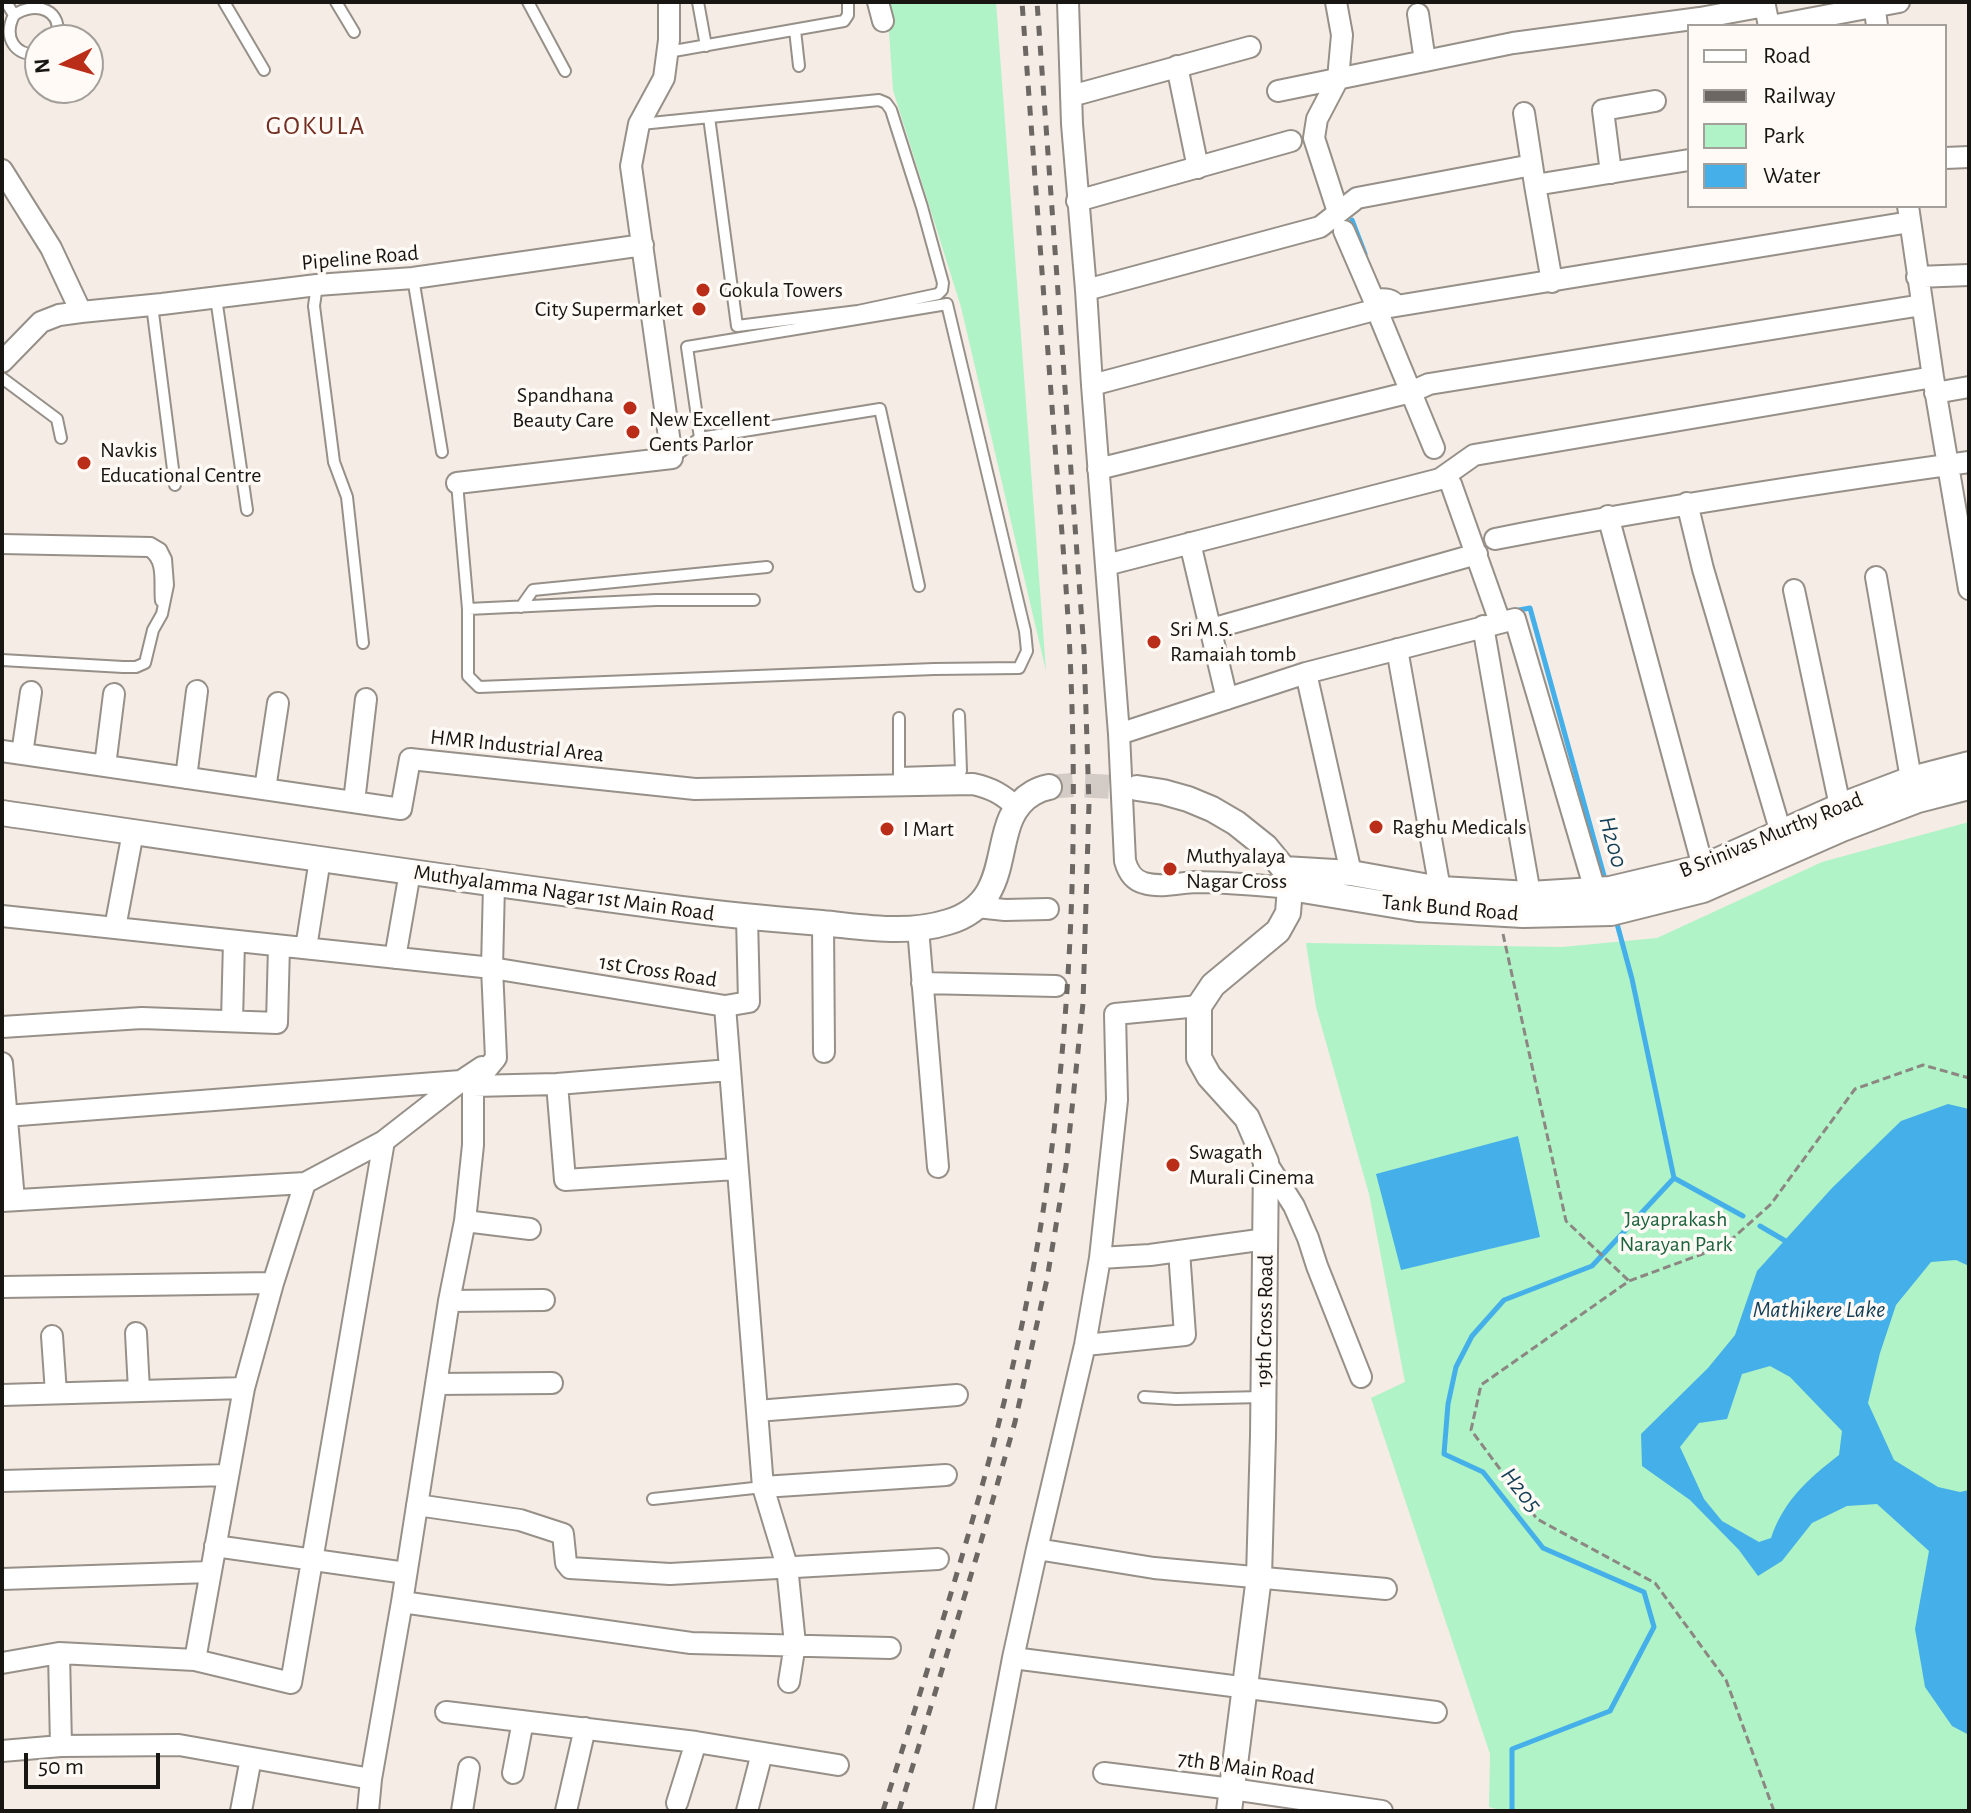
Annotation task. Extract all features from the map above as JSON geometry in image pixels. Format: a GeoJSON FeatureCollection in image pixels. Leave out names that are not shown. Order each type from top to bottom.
{"type":"FeatureCollection","features":[{"type":"Feature","properties":{"kind":"street"},"geometry":{"type":"LineString","coordinates":[[457,483],[672,458],[631,166],[639,124],[664,78],[669,40],[669,2]]}},
{"type":"Feature","properties":{"kind":"street"},"geometry":{"type":"LineString","coordinates":[[1068,2],[1077,201],[1127,870],[1134,878],[1151,885],[1194,882],[1254,884],[1287,879]]}},
{"type":"Feature","properties":{"kind":"street"},"geometry":{"type":"LineString","coordinates":[[1336,2],[1342,35],[1338,79],[1317,119],[1314,138],[1341,222],[1373,298],[1387,299],[1397,306]]}},
{"type":"Feature","properties":{"kind":"street"},"geometry":{"type":"LineString","coordinates":[[1785,24],[1875,12],[1899,2]]}},
{"type":"Feature","properties":{"kind":"street"},"geometry":{"type":"LineString","coordinates":[[1278,91],[1513,43],[1699,10],[1765,6],[1770,24]]}},
{"type":"Feature","properties":{"kind":"street"},"geometry":{"type":"LineString","coordinates":[[1418,14],[1425,61]]}},
{"type":"Feature","properties":{"kind":"street"},"geometry":{"type":"LineString","coordinates":[[1071,96],[1250,47]]}},
{"type":"Feature","properties":{"kind":"street"},"geometry":{"type":"LineString","coordinates":[[1177,66],[1198,168]]}},
{"type":"Feature","properties":{"kind":"street"},"geometry":{"type":"LineString","coordinates":[[1611,173],[1603,110],[1655,101]]}},
{"type":"Feature","properties":{"kind":"street"},"geometry":{"type":"LineString","coordinates":[[1524,113],[1552,282]]}},
{"type":"Feature","properties":{"kind":"street"},"geometry":{"type":"LineString","coordinates":[[1077,201],[1291,141]]}},
{"type":"Feature","properties":{"kind":"street"},"geometry":{"type":"LineString","coordinates":[[1947,158],[1969,157]]}},
{"type":"Feature","properties":{"kind":"street"},"geometry":{"type":"LineString","coordinates":[[1086,290],[1341,222],[1357,198],[1534,175],[1611,173],[1687,160]]}},
{"type":"Feature","properties":{"kind":"street"},"geometry":{"type":"LineString","coordinates":[[2,170],[51,248],[81,312]]}},
{"type":"Feature","properties":{"kind":"street"},"geometry":{"type":"LineString","coordinates":[[1092,385],[1378,309],[1552,282],[1909,214],[1934,385],[1959,463],[1969,589]]}},
{"type":"Feature","properties":{"kind":"street","name":"Pipeline Road"},"geometry":{"type":"LineString","coordinates":[[8,355],[41,322],[59,315],[317,285],[413,278],[643,245]]}},
{"type":"Feature","properties":{"kind":"street"},"geometry":{"type":"LineString","coordinates":[[1917,277],[1969,275]]}},
{"type":"Feature","properties":{"kind":"street"},"geometry":{"type":"LineString","coordinates":[[1098,469],[1411,392],[1429,384],[1922,305]]}},
{"type":"Feature","properties":{"kind":"street"},"geometry":{"type":"LineString","coordinates":[[1381,320],[1434,448]]}},
{"type":"Feature","properties":{"kind":"street"},"geometry":{"type":"LineString","coordinates":[[1106,565],[1440,479],[1474,455],[1934,385],[1969,387]]}},
{"type":"Feature","properties":{"kind":"street"},"geometry":{"type":"LineString","coordinates":[[1495,539],[1687,503],[1959,463]]}},
{"type":"Feature","properties":{"kind":"street"},"geometry":{"type":"LineString","coordinates":[[1451,484],[1477,554],[1492,624],[1530,894]]}},
{"type":"Feature","properties":{"kind":"street"},"geometry":{"type":"LineString","coordinates":[[1687,503],[1703,569],[1781,833]]}},
{"type":"Feature","properties":{"kind":"street"},"geometry":{"type":"LineString","coordinates":[[1608,516],[1703,867]]}},
{"type":"Feature","properties":{"kind":"street"},"geometry":{"type":"LineString","coordinates":[[1190,543],[1227,699]]}},
{"type":"Feature","properties":{"kind":"street"},"geometry":{"type":"LineString","coordinates":[[1211,629],[1477,554]]}},
{"type":"Feature","properties":{"kind":"street"},"geometry":{"type":"LineString","coordinates":[[1876,577],[1911,779]]}},
{"type":"Feature","properties":{"kind":"street"},"geometry":{"type":"LineString","coordinates":[[1794,590],[1840,806]]}},
{"type":"Feature","properties":{"kind":"street"},"geometry":{"type":"LineString","coordinates":[[1119,734],[1306,673],[1515,619],[1608,898]]}},
{"type":"Feature","properties":{"kind":"street"},"geometry":{"type":"LineString","coordinates":[[1397,649],[1440,889]]}},
{"type":"Feature","properties":{"kind":"street"},"geometry":{"type":"LineString","coordinates":[[1306,673],[1351,873]]}},
{"type":"Feature","properties":{"kind":"street"},"geometry":{"type":"LineString","coordinates":[[186,778],[197,691]]}},
{"type":"Feature","properties":{"kind":"street"},"geometry":{"type":"LineString","coordinates":[[12,753],[31,692]]}},
{"type":"Feature","properties":{"kind":"street"},"geometry":{"type":"LineString","coordinates":[[105,766],[114,694]]}},
{"type":"Feature","properties":{"kind":"street"},"geometry":{"type":"LineString","coordinates":[[354,802],[366,699]]}},
{"type":"Feature","properties":{"kind":"street"},"geometry":{"type":"LineString","coordinates":[[265,789],[278,703]]}},
{"type":"Feature","properties":{"kind":"street","name":"HMR Industrial Area"},"geometry":{"type":"LineString","coordinates":[[12,753],[401,809],[410,759],[695,789],[900,779],[973,784],[1004,795],[1017,808]]}},
{"type":"Feature","properties":{"kind":"street","name":"B Srinivas Murthy Road"},"geometry":{"type":"LineString","coordinates":[[1287,879],[1351,873],[1440,889],[1608,898],[1703,867],[1840,806],[1911,779],[1969,764]]}},
{"type":"Feature","properties":{"kind":"street"},"geometry":{"type":"LineString","coordinates":[[977,907],[988,895],[1007,829],[1017,808],[1034,792],[1049,787]]}},
{"type":"Feature","properties":{"kind":"street","name":"Tank Bund Road"},"geometry":{"type":"LineString","coordinates":[[1287,879],[1418,909],[1499,914],[1608,898],[1703,890],[1842,829],[1918,800],[1969,787]]}},
{"type":"Feature","properties":{"kind":"street"},"geometry":{"type":"LineString","coordinates":[[984,1811],[1013,1658],[1085,1345],[1100,1258],[1117,1100],[1115,1014],[1199,1006],[1213,985],[1278,931],[1288,913],[1287,879],[1266,847],[1212,809],[1163,792],[1137,788]]}},
{"type":"Feature","properties":{"kind":"street","name":"Muthyalamma Nagar 1st Main Road"},"geometry":{"type":"LineString","coordinates":[[2,813],[494,885],[747,917],[902,930],[946,923],[963,917],[977,907]]}},
{"type":"Feature","properties":{"kind":"street"},"geometry":{"type":"LineString","coordinates":[[115,928],[133,832]]}},
{"type":"Feature","properties":{"kind":"street"},"geometry":{"type":"LineString","coordinates":[[306,948],[320,859]]}},
{"type":"Feature","properties":{"kind":"street"},"geometry":{"type":"LineString","coordinates":[[395,958],[410,872]]}},
{"type":"Feature","properties":{"kind":"street"},"geometry":{"type":"LineString","coordinates":[[2,1063],[8,1200],[305,1183],[384,1141],[467,1084],[496,1058],[492,968],[494,885]]}},
{"type":"Feature","properties":{"kind":"street"},"geometry":{"type":"LineString","coordinates":[[977,907],[1048,909]]}},
{"type":"Feature","properties":{"kind":"street","name":"1st Cross Road"},"geometry":{"type":"LineString","coordinates":[[2,916],[492,968],[725,1006],[763,1487],[787,1566],[795,1644],[789,1682]]}},
{"type":"Feature","properties":{"kind":"street"},"geometry":{"type":"LineString","coordinates":[[725,1006],[749,1002],[747,917]]}},
{"type":"Feature","properties":{"kind":"street"},"geometry":{"type":"LineString","coordinates":[[823,923],[824,1052]]}},
{"type":"Feature","properties":{"kind":"street"},"geometry":{"type":"LineString","coordinates":[[918,928],[938,1167]]}},
{"type":"Feature","properties":{"kind":"street"},"geometry":{"type":"LineString","coordinates":[[232,1021],[234,941]]}},
{"type":"Feature","properties":{"kind":"street"},"geometry":{"type":"LineString","coordinates":[[2,1027],[142,1018],[277,1023],[279,946]]}},
{"type":"Feature","properties":{"kind":"street"},"geometry":{"type":"LineString","coordinates":[[922,983],[1056,986]]}},
{"type":"Feature","properties":{"kind":"street","name":"19th Cross Road"},"geometry":{"type":"LineString","coordinates":[[1199,1006],[1199,1058],[1209,1076],[1247,1118],[1266,1162],[1259,1577],[1231,1800]]}},
{"type":"Feature","properties":{"kind":"street"},"geometry":{"type":"LineString","coordinates":[[6,1116],[467,1084],[557,1084],[730,1070]]}},
{"type":"Feature","properties":{"kind":"street"},"geometry":{"type":"LineString","coordinates":[[368,1811],[449,1301],[465,1221],[473,1145],[467,1084]]}},
{"type":"Feature","properties":{"kind":"street"},"geometry":{"type":"LineString","coordinates":[[557,1084],[565,1180],[736,1169]]}},
{"type":"Feature","properties":{"kind":"street"},"geometry":{"type":"LineString","coordinates":[[2,1663],[59,1653],[195,1660],[291,1683],[384,1141]]}},
{"type":"Feature","properties":{"kind":"street"},"geometry":{"type":"LineString","coordinates":[[1266,1162],[1304,1227],[1361,1377]]}},
{"type":"Feature","properties":{"kind":"street"},"geometry":{"type":"LineString","coordinates":[[195,1660],[244,1388],[305,1183]]}},
{"type":"Feature","properties":{"kind":"street"},"geometry":{"type":"LineString","coordinates":[[465,1221],[530,1229]]}},
{"type":"Feature","properties":{"kind":"street"},"geometry":{"type":"LineString","coordinates":[[1100,1258],[1266,1239]]}},
{"type":"Feature","properties":{"kind":"street"},"geometry":{"type":"LineString","coordinates":[[1085,1345],[1185,1335],[1179,1251]]}},
{"type":"Feature","properties":{"kind":"street"},"geometry":{"type":"LineString","coordinates":[[2,1287],[273,1283]]}},
{"type":"Feature","properties":{"kind":"street"},"geometry":{"type":"LineString","coordinates":[[449,1301],[544,1300]]}},
{"type":"Feature","properties":{"kind":"street"},"geometry":{"type":"LineString","coordinates":[[136,1333],[139,1391]]}},
{"type":"Feature","properties":{"kind":"street"},"geometry":{"type":"LineString","coordinates":[[52,1336],[56,1393]]}},
{"type":"Feature","properties":{"kind":"street"},"geometry":{"type":"LineString","coordinates":[[436,1384],[552,1383]]}},
{"type":"Feature","properties":{"kind":"street"},"geometry":{"type":"LineString","coordinates":[[2,1395],[244,1388]]}},
{"type":"Feature","properties":{"kind":"street"},"geometry":{"type":"LineString","coordinates":[[757,1411],[957,1395]]}},
{"type":"Feature","properties":{"kind":"street"},"geometry":{"type":"LineString","coordinates":[[2,1481],[228,1475]]}},
{"type":"Feature","properties":{"kind":"street"},"geometry":{"type":"LineString","coordinates":[[763,1487],[946,1475]]}},
{"type":"Feature","properties":{"kind":"street"},"geometry":{"type":"LineString","coordinates":[[417,1505],[520,1520],[563,1534],[566,1563],[570,1568],[670,1574],[938,1559]]}},
{"type":"Feature","properties":{"kind":"street"},"geometry":{"type":"LineString","coordinates":[[215,1546],[406,1573]]}},
{"type":"Feature","properties":{"kind":"street"},"geometry":{"type":"LineString","coordinates":[[1037,1549],[1154,1568],[1386,1589]]}},
{"type":"Feature","properties":{"kind":"street"},"geometry":{"type":"LineString","coordinates":[[2,1579],[210,1572]]}},
{"type":"Feature","properties":{"kind":"street"},"geometry":{"type":"LineString","coordinates":[[402,1602],[691,1643],[890,1648]]}},
{"type":"Feature","properties":{"kind":"street"},"geometry":{"type":"LineString","coordinates":[[59,1653],[61,1746]]}},
{"type":"Feature","properties":{"kind":"street"},"geometry":{"type":"LineString","coordinates":[[1013,1658],[1436,1712]]}},
{"type":"Feature","properties":{"kind":"street"},"geometry":{"type":"LineString","coordinates":[[446,1712],[696,1742],[838,1765]]}},
{"type":"Feature","properties":{"kind":"street"},"geometry":{"type":"LineString","coordinates":[[513,1773],[523,1721]]}},
{"type":"Feature","properties":{"kind":"street"},"geometry":{"type":"LineString","coordinates":[[566,1811],[585,1728]]}},
{"type":"Feature","properties":{"kind":"street"},"geometry":{"type":"LineString","coordinates":[[677,1803],[696,1742]]}},
{"type":"Feature","properties":{"kind":"street"},"geometry":{"type":"LineString","coordinates":[[2,1751],[61,1746],[179,1745],[371,1779]]}},
{"type":"Feature","properties":{"kind":"street"},"geometry":{"type":"LineString","coordinates":[[747,1811],[762,1753]]}},
{"type":"Feature","properties":{"kind":"street"},"geometry":{"type":"LineString","coordinates":[[241,1811],[251,1758]]}},
{"type":"Feature","properties":{"kind":"street"},"geometry":{"type":"LineString","coordinates":[[462,1811],[469,1768]]}},
{"type":"Feature","properties":{"kind":"street","name":"7th B Main Road"},"geometry":{"type":"LineString","coordinates":[[1104,1773],[1231,1800],[1382,1811]]}},
{"type":"Feature","properties":{"kind":"lane"},"geometry":{"type":"LineString","coordinates":[[6,2],[14,15]]}},
{"type":"Feature","properties":{"kind":"lane"},"geometry":{"type":"LineString","coordinates":[[224,2],[264,70]]}},
{"type":"Feature","properties":{"kind":"lane"},"geometry":{"type":"LineString","coordinates":[[336,2],[354,32]]}},
{"type":"Feature","properties":{"kind":"lane"},"geometry":{"type":"LineString","coordinates":[[528,2],[565,71]]}},
{"type":"Feature","properties":{"kind":"lane"},"geometry":{"type":"LineString","coordinates":[[698,2],[706,46]]}},
{"type":"Feature","properties":{"kind":"lane"},"geometry":{"type":"LineString","coordinates":[[668,52],[844,21],[848,15],[848,2]]}},
{"type":"Feature","properties":{"kind":"lane"},"geometry":{"type":"LineString","coordinates":[[24,52],[10,39],[9,30],[14,15],[21,9],[36,4],[51,12],[58,24]]}},
{"type":"Feature","properties":{"kind":"lane"},"geometry":{"type":"LineString","coordinates":[[795,30],[799,66]]}},
{"type":"Feature","properties":{"kind":"lane"},"geometry":{"type":"LineString","coordinates":[[639,124],[709,117],[879,100],[886,103],[891,110],[922,207],[943,283],[942,290],[938,294],[858,311],[737,326],[709,117]]}},
{"type":"Feature","properties":{"kind":"lane"},"geometry":{"type":"LineString","coordinates":[[413,278],[442,452]]}},
{"type":"Feature","properties":{"kind":"lane"},"geometry":{"type":"LineString","coordinates":[[317,285],[314,306],[334,462],[347,497],[363,643]]}},
{"type":"Feature","properties":{"kind":"lane"},"geometry":{"type":"LineString","coordinates":[[216,298],[247,510]]}},
{"type":"Feature","properties":{"kind":"lane"},"geometry":{"type":"LineString","coordinates":[[457,483],[468,609],[468,676],[479,687],[1019,668],[1027,651],[1025,631],[947,304],[687,347],[700,438]]}},
{"type":"Feature","properties":{"kind":"lane"},"geometry":{"type":"LineString","coordinates":[[152,305],[175,485]]}},
{"type":"Feature","properties":{"kind":"lane"},"geometry":{"type":"LineString","coordinates":[[2,378],[57,419],[61,438]]}},
{"type":"Feature","properties":{"kind":"lane"},"geometry":{"type":"LineString","coordinates":[[672,458],[700,438],[880,409],[919,586]]}},
{"type":"Feature","properties":{"kind":"lane"},"geometry":{"type":"LineString","coordinates":[[2,540],[151,543],[161,549],[166,559],[168,585],[162,614],[153,630],[145,663],[136,667],[2,660]]}},
{"type":"Feature","properties":{"kind":"lane"},"geometry":{"type":"LineString","coordinates":[[2,548],[149,551],[156,555],[159,563],[162,614]]}},
{"type":"Feature","properties":{"kind":"lane"},"geometry":{"type":"LineString","coordinates":[[521,607],[533,590],[767,567]]}},
{"type":"Feature","properties":{"kind":"lane"},"geometry":{"type":"LineString","coordinates":[[468,609],[656,600],[754,600]]}},
{"type":"Feature","properties":{"kind":"lane"},"geometry":{"type":"LineString","coordinates":[[899,718],[900,779],[961,771],[959,715]]}},
{"type":"Feature","properties":{"kind":"lane"},"geometry":{"type":"LineString","coordinates":[[1144,1397],[1264,1397]]}},
{"type":"Feature","properties":{"kind":"lane"},"geometry":{"type":"LineString","coordinates":[[653,1499],[763,1487]]}},
{"type":"Feature","properties":{"kind":"path"},"geometry":{"type":"LineString","coordinates":[[1499,914],[1566,1221],[1629,1281]]}},
{"type":"Feature","properties":{"kind":"path"},"geometry":{"type":"LineString","coordinates":[[1774,1811],[1726,1680],[1655,1583],[1537,1519],[1471,1430],[1481,1385],[1629,1281],[1724,1246],[1771,1204],[1855,1089],[1923,1065],[1969,1078]]}},
{"type":"Feature","properties":{"kind":"green space"},"geometry":{"type":"Polygon","coordinates":[[[887,2],[996,2],[1046,671],[961,307],[893,90],[887,2]]]}},
{"type":"Feature","properties":{"kind":"green space","name":"Jayaprakash Narayan Park"},"geometry":{"type":"Polygon","coordinates":[[[1969,822],[1969,1811],[1504,1811],[1489,1807],[1490,1754],[1371,1398],[1405,1382],[1369,1194],[1316,1007],[1306,943],[1562,947],[1657,938],[1822,862],[1969,822]]]}},
{"type":"Feature","properties":{"kind":"water","name":"Mathikere Lake"},"geometry":{"type":"Polygon","coordinates":[[[1948,1104],[1969,1109],[1969,1266],[1956,1260],[1931,1262],[1896,1305],[1868,1403],[1894,1460],[1938,1487],[1960,1492],[1969,1490],[1969,1735],[1952,1726],[1925,1687],[1915,1629],[1929,1551],[1877,1504],[1847,1506],[1812,1523],[1782,1561],[1758,1576],[1739,1550],[1690,1500],[1642,1466],[1641,1434],[1708,1368],[1735,1335],[1757,1271],[1832,1188],[1901,1121],[1948,1104]],[[1770,1366],[1742,1374],[1727,1419],[1699,1423],[1680,1447],[1704,1499],[1722,1521],[1759,1542],[1771,1538],[1783,1512],[1798,1491],[1839,1455],[1842,1431],[1790,1377],[1770,1366]]]}},
{"type":"Feature","properties":{"kind":"water"},"geometry":{"type":"Polygon","coordinates":[[[1518,1136],[1540,1237],[1401,1270],[1376,1174],[1518,1136]]]}},
{"type":"Feature","properties":{"kind":"waterway","name":"H200"},"geometry":{"type":"LineString","coordinates":[[1352,220],[1365,254]]}},
{"type":"Feature","properties":{"kind":"waterway","name":"H200"},"geometry":{"type":"LineString","coordinates":[[1514,611],[1530,608],[1606,883]]}},
{"type":"Feature","properties":{"kind":"waterway","name":"H200"},"geometry":{"type":"LineString","coordinates":[[1616,920],[1632,979],[1674,1178],[1743,1216]]}},
{"type":"Feature","properties":{"kind":"waterway","name":"H205"},"geometry":{"type":"LineString","coordinates":[[1512,1811],[1512,1749],[1610,1711],[1654,1627],[1644,1592],[1543,1548],[1483,1472],[1444,1454],[1448,1404],[1456,1367],[1472,1336],[1504,1300],[1592,1266],[1674,1178]]}},
{"type":"Feature","properties":{"kind":"waterway","name":"H200"},"geometry":{"type":"LineString","coordinates":[[1760,1226],[1789,1243]]}},
{"type":"Feature","properties":{"kind":"tunnel"},"geometry":{"type":"LineString","coordinates":[[1049,787],[1137,788]]}},
{"type":"Feature","properties":{"kind":"railway"},"geometry":{"type":"LineString","coordinates":[[883,1811],[980,1494],[1020,1333],[1049,1170],[1068,977],[1073,848],[1070,655],[1022,2]]}},
{"type":"Feature","properties":{"kind":"railway"},"geometry":{"type":"LineString","coordinates":[[899,1811],[1015,1422],[1047,1279],[1066,1166],[1083,1003],[1089,803],[1084,650],[1037,2]]}},
{"type":"Feature","properties":{"kind":"place","name":"Gokula Towers"},"geometry":{"type":"Point","coordinates":[703,290]}},
{"type":"Feature","properties":{"kind":"place","name":"City Supermarket"},"geometry":{"type":"Point","coordinates":[699,309]}},
{"type":"Feature","properties":{"kind":"place","name":"Spandhana Beauty Care"},"geometry":{"type":"Point","coordinates":[630,408]}},
{"type":"Feature","properties":{"kind":"place","name":"New Excellent Gents Parlor"},"geometry":{"type":"Point","coordinates":[633,432]}},
{"type":"Feature","properties":{"kind":"place","name":"Navkis Educational Centre"},"geometry":{"type":"Point","coordinates":[84,463]}},
{"type":"Feature","properties":{"kind":"place","name":"Sri M.S. Ramaiah tomb"},"geometry":{"type":"Point","coordinates":[1154,642]}},
{"type":"Feature","properties":{"kind":"place","name":"Raghu Medicals"},"geometry":{"type":"Point","coordinates":[1376,827]}},
{"type":"Feature","properties":{"kind":"place","name":"I Mart"},"geometry":{"type":"Point","coordinates":[887,829]}},
{"type":"Feature","properties":{"kind":"place","name":"Muthyalaya Nagar Cross"},"geometry":{"type":"Point","coordinates":[1170,869]}},
{"type":"Feature","properties":{"kind":"place","name":"Swagath Murali Cinema"},"geometry":{"type":"Point","coordinates":[1173,1165]}},
{"type":"Feature","properties":{"kind":"district","name":"GOKULA"},"geometry":{"type":"Point","coordinates":[316,126]}}]}
